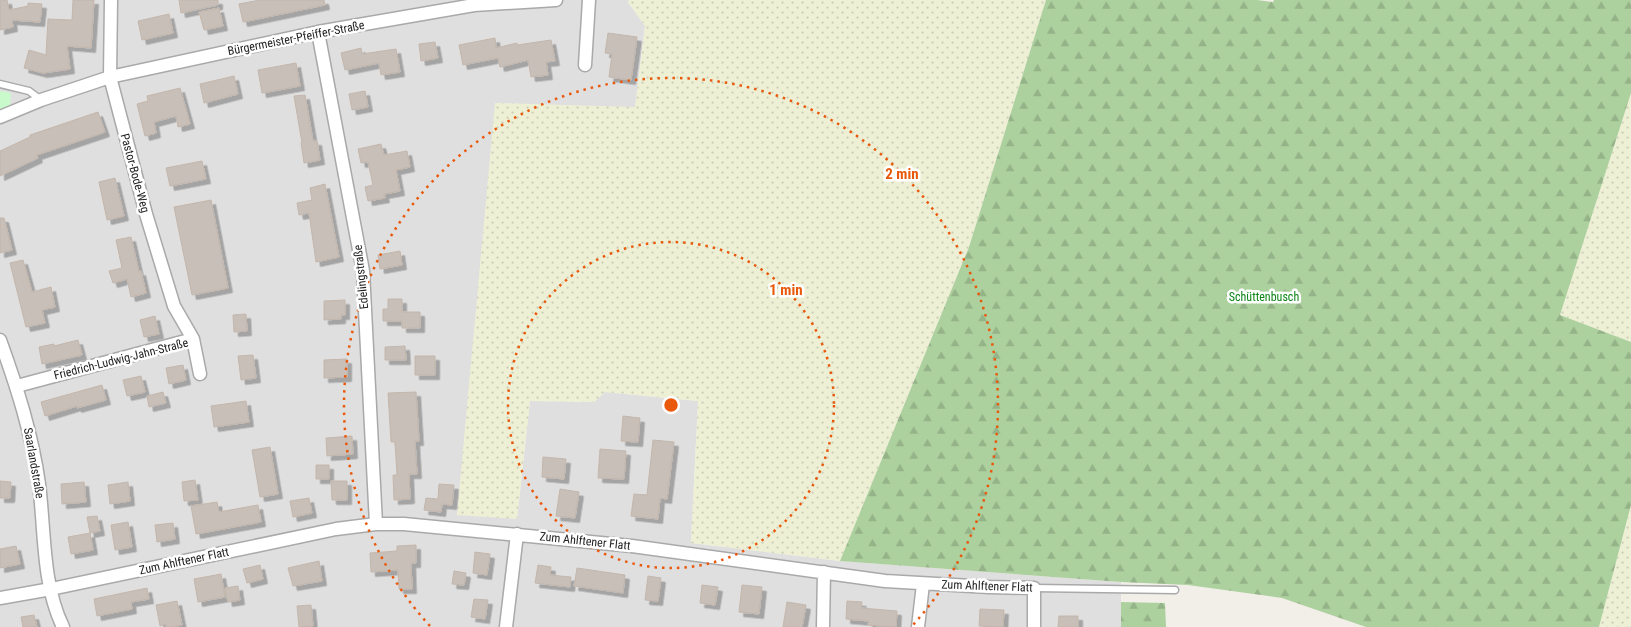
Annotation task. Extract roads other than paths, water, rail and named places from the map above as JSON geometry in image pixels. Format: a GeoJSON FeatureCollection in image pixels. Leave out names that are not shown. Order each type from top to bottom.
{"type":"FeatureCollection","features":[{"type":"Feature","properties":{"kind":"street","name":"Pastor-Bode-Weg"},"geometry":{"type":"LineString","coordinates":[[111,0],[110,77],[146,214],[174,306],[193,340]]}},
{"type":"Feature","properties":{"kind":"street","name":"Bürgermeister-Pfeiffer-Straße"},"geometry":{"type":"LineString","coordinates":[[0,117],[41,100],[110,77],[318,32],[474,5],[556,0]]}},
{"type":"Feature","properties":{"kind":"street"},"geometry":{"type":"LineString","coordinates":[[585,65],[590,0]]}},
{"type":"Feature","properties":{"kind":"street","name":"Edelingstraße"},"geometry":{"type":"LineString","coordinates":[[318,32],[362,271],[376,524]]}},
{"type":"Feature","properties":{"kind":"street","name":"Saarlandstraße"},"geometry":{"type":"LineString","coordinates":[[0,340],[17,386],[30,434],[39,483],[47,570],[58,616],[63,627]]}},
{"type":"Feature","properties":{"kind":"street","name":"Friedrich-Ludwig-Jahn-Straße"},"geometry":{"type":"LineString","coordinates":[[17,386],[193,340],[200,374]]}},
{"type":"Feature","properties":{"kind":"street","name":"Zum Ahlftener Flatt"},"geometry":{"type":"LineString","coordinates":[[0,598],[52,589],[336,529],[376,524],[404,524],[632,546],[885,581],[1034,588]]}},
{"type":"Feature","properties":{"kind":"street"},"geometry":{"type":"LineString","coordinates":[[506,627],[517,534]]}},
{"type":"Feature","properties":{"kind":"street"},"geometry":{"type":"LineString","coordinates":[[822,627],[824,572]]}},
{"type":"Feature","properties":{"kind":"street"},"geometry":{"type":"LineString","coordinates":[[918,627],[922,584]]}},
{"type":"Feature","properties":{"kind":"street"},"geometry":{"type":"LineString","coordinates":[[1034,588],[1034,627]]}},
{"type":"Feature","properties":{"kind":"lane"},"geometry":{"type":"LineString","coordinates":[[0,84],[29,91],[41,100]]}},
{"type":"Feature","properties":{"kind":"lane","name":"Zum Ahlftener Flatt"},"geometry":{"type":"LineString","coordinates":[[1034,588],[1174,590]]}},
{"type":"Feature","properties":{"kind":"park label","name":"Schüttenbusch"},"geometry":{"type":"Point","coordinates":[1264,297]}}]}
